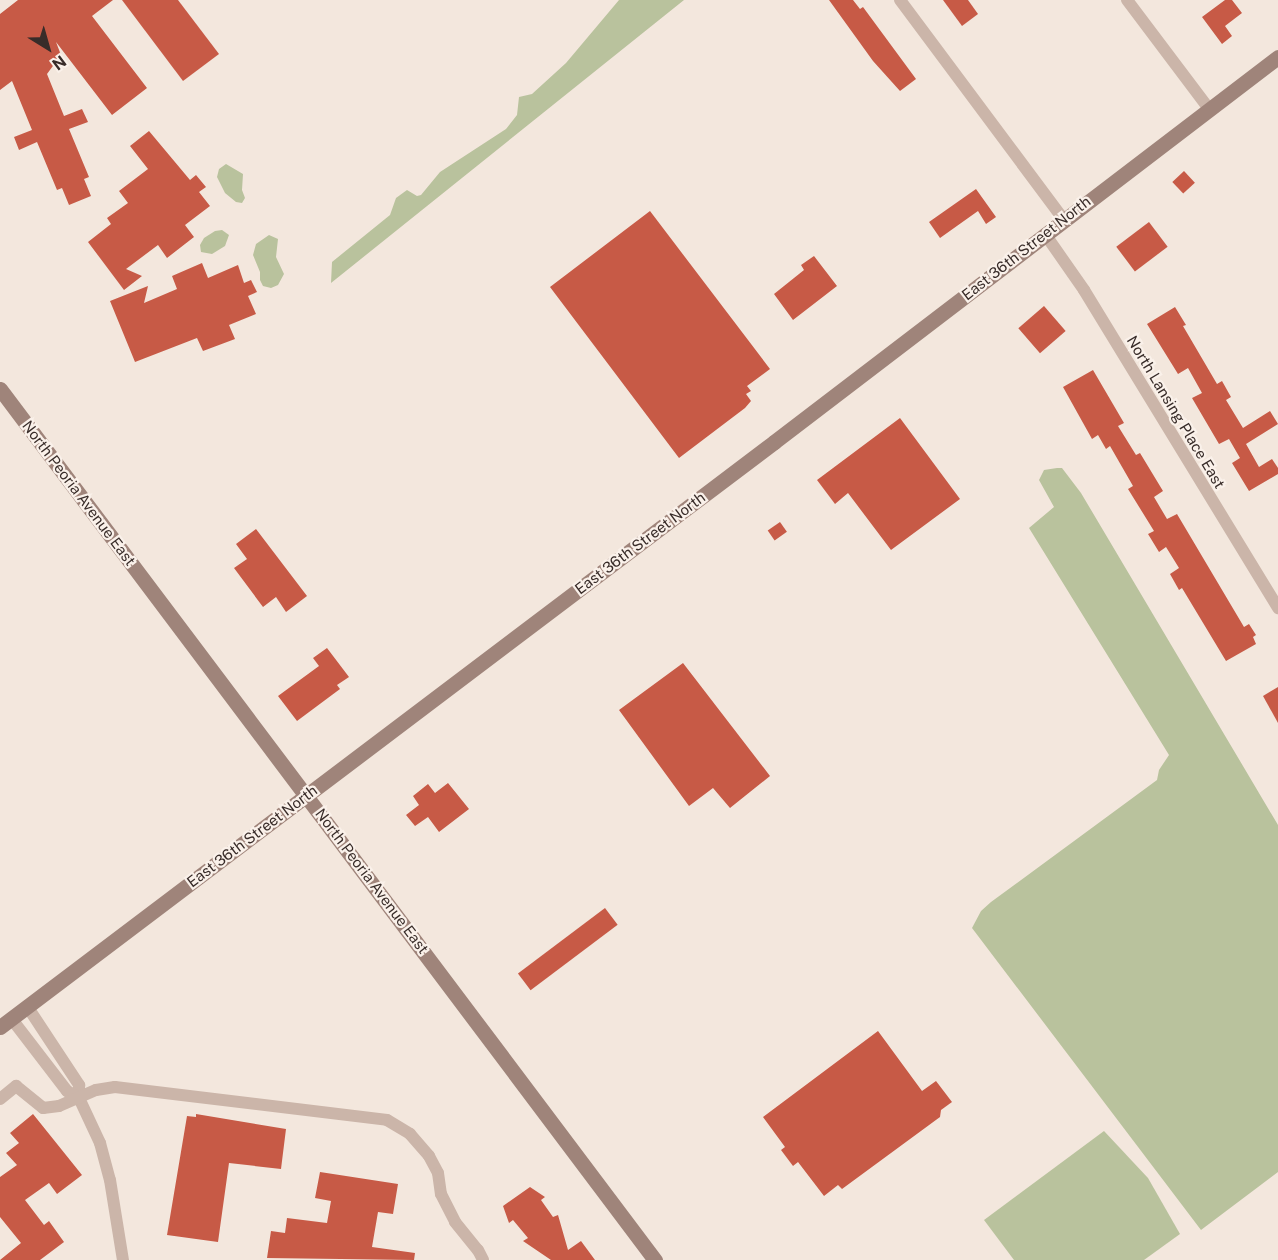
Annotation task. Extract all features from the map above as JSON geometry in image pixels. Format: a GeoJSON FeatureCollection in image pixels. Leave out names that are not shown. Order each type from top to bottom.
{"type":"FeatureCollection","features":[{"type":"Feature","properties":{"kind":"main road","name":"East 36th Street North"},"geometry":{"type":"LineString","coordinates":[[6,1022],[774,442],[1278,57]]}},
{"type":"Feature","properties":{"kind":"main road","name":"North Peoria Avenue East"},"geometry":{"type":"LineString","coordinates":[[0,389],[655,1260]]}},
{"type":"Feature","properties":{"kind":"street"},"geometry":{"type":"LineString","coordinates":[[900,0],[1064,219]]}},
{"type":"Feature","properties":{"kind":"street"},"geometry":{"type":"LineString","coordinates":[[1127,0],[1209,109]]}},
{"type":"Feature","properties":{"kind":"street","name":"North Lansing Place East"},"geometry":{"type":"LineString","coordinates":[[1045,234],[1084,290],[1277,606]]}},
{"type":"Feature","properties":{"kind":"street"},"geometry":{"type":"LineString","coordinates":[[27,1006],[80,1085],[79,1098],[100,1143],[110,1180],[123,1260]]}},
{"type":"Feature","properties":{"kind":"street"},"geometry":{"type":"LineString","coordinates":[[6,1022],[67,1091],[79,1098]]}},
{"type":"Feature","properties":{"kind":"street"},"geometry":{"type":"LineString","coordinates":[[0,1099],[16,1086],[43,1108],[79,1098],[96,1090],[115,1087],[387,1120],[410,1134],[429,1156],[438,1173],[441,1194],[454,1222],[478,1250],[483,1260]]}},
{"type":"Feature","properties":{"kind":"green space"},"geometry":{"type":"Polygon","coordinates":[[[619,0],[684,0],[331,283],[332,262],[390,215],[396,198],[407,190],[417,196],[421,195],[440,172],[506,129],[517,115],[519,97],[532,94],[566,63],[619,0]]]}},
{"type":"Feature","properties":{"kind":"green space"},"geometry":{"type":"Polygon","coordinates":[[[226,164],[243,174],[242,190],[245,198],[242,203],[236,202],[225,193],[217,177],[219,169],[226,164]]]}},
{"type":"Feature","properties":{"kind":"green space"},"geometry":{"type":"Polygon","coordinates":[[[222,230],[229,235],[225,246],[212,254],[201,252],[200,245],[204,238],[215,231],[222,230]]]}},
{"type":"Feature","properties":{"kind":"green space"},"geometry":{"type":"Polygon","coordinates":[[[269,235],[278,239],[276,257],[284,274],[278,285],[271,288],[263,286],[253,255],[256,244],[269,235]]]}},
{"type":"Feature","properties":{"kind":"green space"},"geometry":{"type":"Polygon","coordinates":[[[1062,468],[1081,493],[1278,825],[1278,1172],[1201,1230],[972,928],[981,911],[991,902],[1157,780],[1159,770],[1169,755],[1029,528],[1054,507],[1039,480],[1044,470],[1062,468]]]}},
{"type":"Feature","properties":{"kind":"green space"},"geometry":{"type":"Polygon","coordinates":[[[1104,1131],[1148,1178],[1180,1234],[1144,1260],[1014,1260],[984,1220],[1104,1131]]]}},
{"type":"Feature","properties":{"kind":"building"},"geometry":{"type":"Polygon","coordinates":[[[18,0],[113,0],[92,16],[147,88],[112,115],[56,42],[61,55],[47,74],[64,116],[82,109],[88,122],[69,129],[89,177],[84,179],[91,196],[69,205],[62,188],[57,190],[37,142],[19,150],[14,137],[32,130],[12,81],[0,90],[0,14],[18,0]]]}},
{"type":"Feature","properties":{"kind":"building"},"geometry":{"type":"Polygon","coordinates":[[[122,0],[178,0],[219,54],[183,81],[122,0]]]}},
{"type":"Feature","properties":{"kind":"building"},"geometry":{"type":"Polygon","coordinates":[[[829,0],[853,0],[860,9],[863,7],[916,79],[900,91],[873,61],[829,0]]]}},
{"type":"Feature","properties":{"kind":"building"},"geometry":{"type":"Polygon","coordinates":[[[943,0],[968,0],[978,14],[962,26],[943,0]]]}},
{"type":"Feature","properties":{"kind":"building"},"geometry":{"type":"Polygon","coordinates":[[[1225,0],[1232,0],[1242,13],[1225,26],[1232,36],[1222,44],[1202,17],[1225,0]]]}},
{"type":"Feature","properties":{"kind":"building"},"geometry":{"type":"Polygon","coordinates":[[[149,131],[190,180],[196,175],[206,187],[199,192],[210,206],[185,225],[194,237],[167,258],[158,245],[126,269],[142,276],[124,290],[88,242],[111,224],[107,218],[128,203],[119,191],[148,169],[130,146],[149,131]]]}},
{"type":"Feature","properties":{"kind":"building"},"geometry":{"type":"Polygon","coordinates":[[[1184,171],[1195,183],[1183,194],[1172,182],[1184,171]]]}},
{"type":"Feature","properties":{"kind":"building"},"geometry":{"type":"Polygon","coordinates":[[[976,189],[996,217],[986,224],[978,211],[940,238],[929,222],[976,189]]]}},
{"type":"Feature","properties":{"kind":"building"},"geometry":{"type":"Polygon","coordinates":[[[650,211],[770,369],[747,386],[751,391],[746,394],[751,401],[745,408],[679,458],[550,287],[650,211]]]}},
{"type":"Feature","properties":{"kind":"building"},"geometry":{"type":"Polygon","coordinates":[[[1149,222],[1168,247],[1135,271],[1116,247],[1149,222]]]}},
{"type":"Feature","properties":{"kind":"building"},"geometry":{"type":"Polygon","coordinates":[[[814,256],[837,286],[793,320],[774,294],[804,270],[801,265],[814,256]]]}},
{"type":"Feature","properties":{"kind":"building"},"geometry":{"type":"Polygon","coordinates":[[[202,263],[208,278],[238,265],[244,283],[251,280],[257,292],[248,296],[256,314],[229,325],[235,339],[203,351],[197,338],[135,362],[110,301],[148,286],[144,303],[177,289],[172,276],[202,263]]]}},
{"type":"Feature","properties":{"kind":"building"},"geometry":{"type":"Polygon","coordinates":[[[1044,306],[1066,331],[1040,353],[1018,328],[1044,306]]]}},
{"type":"Feature","properties":{"kind":"building"},"geometry":{"type":"Polygon","coordinates":[[[1175,307],[1186,325],[1183,326],[1217,384],[1222,381],[1231,397],[1226,400],[1243,428],[1270,411],[1278,424],[1246,444],[1259,467],[1272,459],[1278,468],[1278,474],[1249,491],[1232,463],[1240,458],[1229,439],[1219,444],[1192,398],[1202,393],[1188,368],[1178,374],[1147,324],[1175,307]]]}},
{"type":"Feature","properties":{"kind":"building"},"geometry":{"type":"Polygon","coordinates":[[[1093,370],[1124,423],[1118,426],[1136,455],[1140,453],[1163,491],[1154,497],[1167,519],[1177,514],[1244,627],[1249,624],[1256,635],[1253,637],[1256,644],[1226,661],[1182,588],[1179,590],[1170,574],[1179,568],[1166,547],[1159,552],[1148,534],[1154,531],[1128,489],[1133,486],[1110,446],[1106,449],[1098,435],[1092,439],[1063,387],[1093,370]]]}},
{"type":"Feature","properties":{"kind":"building"},"geometry":{"type":"Polygon","coordinates":[[[900,418],[960,499],[891,550],[848,493],[835,504],[817,480],[900,418]]]}},
{"type":"Feature","properties":{"kind":"building"},"geometry":{"type":"Polygon","coordinates":[[[780,522],[787,532],[775,540],[768,531],[780,522]]]}},
{"type":"Feature","properties":{"kind":"building"},"geometry":{"type":"Polygon","coordinates":[[[256,529],[307,596],[286,612],[276,597],[263,607],[234,568],[247,559],[236,544],[256,529]]]}},
{"type":"Feature","properties":{"kind":"building"},"geometry":{"type":"Polygon","coordinates":[[[327,648],[349,677],[337,685],[340,689],[297,721],[278,696],[319,666],[313,658],[327,648]]]}},
{"type":"Feature","properties":{"kind":"building"},"geometry":{"type":"Polygon","coordinates":[[[683,663],[770,776],[730,808],[713,788],[689,806],[619,710],[683,663]]]}},
{"type":"Feature","properties":{"kind":"building"},"geometry":{"type":"Polygon","coordinates":[[[1278,687],[1278,723],[1263,696],[1278,687]]]}},
{"type":"Feature","properties":{"kind":"building"},"geometry":{"type":"Polygon","coordinates":[[[448,783],[469,809],[439,832],[428,817],[415,826],[406,815],[419,805],[413,796],[428,784],[435,793],[448,783]]]}},
{"type":"Feature","properties":{"kind":"building"},"geometry":{"type":"Polygon","coordinates":[[[605,908],[618,925],[531,990],[518,974],[605,908]]]}},
{"type":"Feature","properties":{"kind":"building"},"geometry":{"type":"Polygon","coordinates":[[[878,1031],[922,1091],[936,1081],[952,1102],[941,1110],[940,1117],[842,1189],[838,1185],[824,1196],[798,1162],[793,1166],[781,1150],[785,1147],[763,1117],[878,1031]]]}},
{"type":"Feature","properties":{"kind":"building"},"geometry":{"type":"Polygon","coordinates":[[[33,1114],[82,1175],[57,1194],[49,1183],[25,1200],[44,1225],[49,1221],[64,1242],[40,1260],[0,1260],[21,1243],[0,1217],[0,1177],[17,1165],[6,1153],[19,1143],[10,1133],[33,1114]]]}},
{"type":"Feature","properties":{"kind":"building"},"geometry":{"type":"Polygon","coordinates":[[[196,1114],[286,1129],[281,1169],[229,1163],[218,1242],[167,1235],[187,1116],[196,1117],[196,1114]]]}},
{"type":"Feature","properties":{"kind":"building"},"geometry":{"type":"Polygon","coordinates":[[[320,1172],[398,1184],[393,1214],[378,1212],[372,1247],[415,1253],[414,1260],[267,1258],[271,1231],[285,1233],[287,1218],[327,1223],[331,1201],[315,1198],[320,1172]]]}},
{"type":"Feature","properties":{"kind":"building"},"geometry":{"type":"Polygon","coordinates":[[[530,1187],[545,1197],[541,1200],[553,1217],[558,1215],[568,1250],[581,1241],[595,1260],[551,1260],[523,1241],[528,1238],[513,1220],[509,1223],[503,1206],[530,1187]]]}}]}
